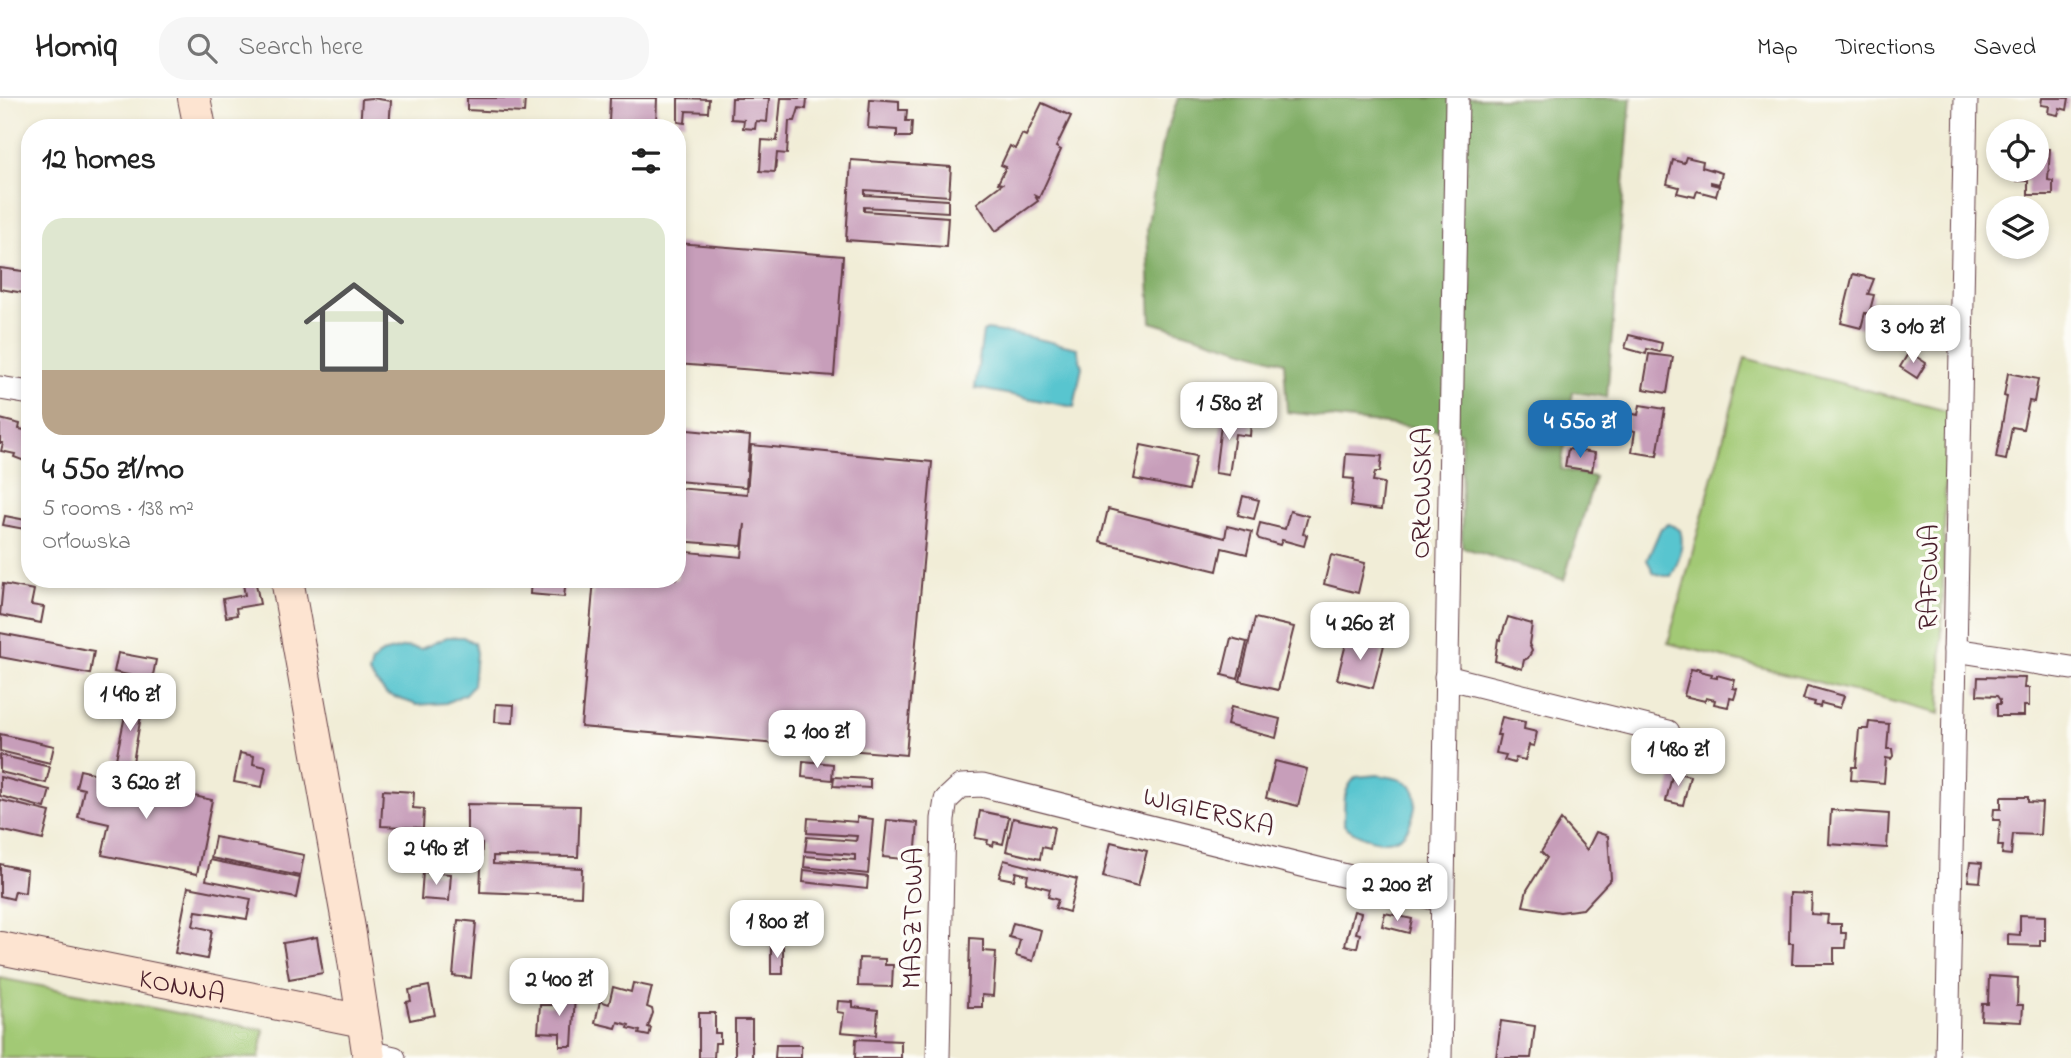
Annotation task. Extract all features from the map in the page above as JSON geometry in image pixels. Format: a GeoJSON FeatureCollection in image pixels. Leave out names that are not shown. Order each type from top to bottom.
{"type":"FeatureCollection","features":[{"type":"Feature","properties":{"kind":"street"},"geometry":{"type":"LineString","coordinates":[[194,98],[198,119]]}},
{"type":"Feature","properties":{"kind":"street","name":"ORŁOWSKA"},"geometry":{"type":"LineString","coordinates":[[1440,1058],[1457,98]]}},
{"type":"Feature","properties":{"kind":"street","name":"RAFOWA"},"geometry":{"type":"LineString","coordinates":[[1947,1058],[1966,98]]}},
{"type":"Feature","properties":{"kind":"street"},"geometry":{"type":"LineString","coordinates":[[0,388],[21,392]]}},
{"type":"Feature","properties":{"kind":"street"},"geometry":{"type":"LineString","coordinates":[[289,588],[347,914],[374,1047]]}},
{"type":"Feature","properties":{"kind":"street"},"geometry":{"type":"LineString","coordinates":[[1955,650],[2071,668]]}},
{"type":"Feature","properties":{"kind":"street"},"geometry":{"type":"LineString","coordinates":[[1446,677],[1668,732]]}},
{"type":"Feature","properties":{"kind":"street","name":"WIGIERSKA"},"geometry":{"type":"LineString","coordinates":[[961,786],[982,785],[1443,900]]}},
{"type":"Feature","properties":{"kind":"street","name":"MASZTOWA"},"geometry":{"type":"LineString","coordinates":[[938,1058],[943,819],[946,800],[961,786]]}},
{"type":"Feature","properties":{"kind":"street","name":"KONNA"},"geometry":{"type":"LineString","coordinates":[[0,948],[374,1047]]}},
{"type":"Feature","properties":{"kind":"green space"},"geometry":{"type":"Polygon","coordinates":[[[1178,98],[1631,98],[1607,397],[1573,392],[1561,469],[1595,477],[1564,580],[1462,547],[1461,433],[1287,412],[1284,362],[1151,322],[1147,229],[1161,148],[1178,98]]]}},
{"type":"Feature","properties":{"kind":"green space"},"geometry":{"type":"Polygon","coordinates":[[[1745,358],[1947,411],[1940,714],[1668,643],[1745,358]]]}},
{"type":"Feature","properties":{"kind":"green space"},"geometry":{"type":"Polygon","coordinates":[[[0,978],[264,1030],[259,1058],[0,1058],[0,978]]]}},
{"type":"Feature","properties":{"kind":"water"},"geometry":{"type":"Polygon","coordinates":[[[987,330],[1077,348],[1082,367],[1074,407],[975,388],[983,332],[987,330]]]}},
{"type":"Feature","properties":{"kind":"water"},"geometry":{"type":"Polygon","coordinates":[[[1669,524],[1680,530],[1681,547],[1671,576],[1664,576],[1654,573],[1647,560],[1661,528],[1669,524]]]}},
{"type":"Feature","properties":{"kind":"water"},"geometry":{"type":"Polygon","coordinates":[[[447,637],[463,637],[474,643],[476,653],[473,685],[465,694],[446,703],[417,705],[386,694],[369,674],[372,662],[382,653],[405,647],[421,649],[447,637]]]}},
{"type":"Feature","properties":{"kind":"water"},"geometry":{"type":"Polygon","coordinates":[[[1378,775],[1407,783],[1414,790],[1415,796],[1414,812],[1409,826],[1401,836],[1387,841],[1371,839],[1344,825],[1345,799],[1351,782],[1356,777],[1378,775]]]}},
{"type":"Feature","properties":{"kind":"building"},"geometry":{"type":"Polygon","coordinates":[[[467,98],[525,98],[524,113],[467,110],[467,98]]]}},
{"type":"Feature","properties":{"kind":"building"},"geometry":{"type":"Polygon","coordinates":[[[610,98],[657,98],[656,119],[609,119],[610,98]]]}},
{"type":"Feature","properties":{"kind":"building"},"geometry":{"type":"Polygon","coordinates":[[[678,98],[709,99],[708,112],[686,111],[685,119],[678,119],[678,98]]]}},
{"type":"Feature","properties":{"kind":"building"},"geometry":{"type":"Polygon","coordinates":[[[732,98],[769,98],[767,122],[756,121],[755,129],[743,128],[744,120],[731,119],[732,98]]]}},
{"type":"Feature","properties":{"kind":"building"},"geometry":{"type":"Polygon","coordinates":[[[781,98],[807,98],[806,109],[799,108],[795,121],[789,121],[787,154],[777,153],[775,172],[760,171],[762,140],[777,141],[781,98]]]}},
{"type":"Feature","properties":{"kind":"building"},"geometry":{"type":"Polygon","coordinates":[[[2042,98],[2069,98],[2067,110],[2060,108],[2058,115],[2048,113],[2049,106],[2041,105],[2042,98]]]}},
{"type":"Feature","properties":{"kind":"building"},"geometry":{"type":"Polygon","coordinates":[[[362,99],[391,101],[390,119],[361,119],[362,99]]]}},
{"type":"Feature","properties":{"kind":"building"},"geometry":{"type":"Polygon","coordinates":[[[870,99],[899,101],[899,110],[907,110],[906,121],[912,121],[911,137],[897,137],[897,130],[868,128],[870,99]]]}},
{"type":"Feature","properties":{"kind":"building"},"geometry":{"type":"Polygon","coordinates":[[[1042,103],[1071,116],[1056,147],[1061,150],[1039,198],[1035,196],[1038,201],[996,231],[977,203],[1002,184],[998,183],[1006,167],[1001,165],[1010,146],[1015,149],[1022,134],[1026,136],[1042,103]]]}},
{"type":"Feature","properties":{"kind":"building"},"geometry":{"type":"Polygon","coordinates":[[[1686,157],[1703,161],[1702,167],[1722,173],[1719,184],[1711,182],[1719,186],[1716,196],[1697,191],[1695,197],[1677,193],[1679,187],[1667,184],[1673,160],[1684,163],[1686,157]]]}},
{"type":"Feature","properties":{"kind":"building"},"geometry":{"type":"Polygon","coordinates":[[[851,160],[951,167],[949,196],[865,190],[865,195],[948,200],[948,212],[864,207],[864,211],[948,217],[946,247],[846,240],[851,160]]]}},
{"type":"Feature","properties":{"kind":"building"},"geometry":{"type":"Polygon","coordinates":[[[2053,181],[2053,195],[2028,195],[2028,182],[2053,181]]]}},
{"type":"Feature","properties":{"kind":"building"},"geometry":{"type":"Polygon","coordinates":[[[686,244],[843,256],[834,376],[686,365],[686,244]]]}},
{"type":"Feature","properties":{"kind":"building"},"geometry":{"type":"Polygon","coordinates":[[[0,268],[21,271],[21,292],[0,289],[0,268]]]}},
{"type":"Feature","properties":{"kind":"building"},"geometry":{"type":"Polygon","coordinates":[[[1853,274],[1874,279],[1868,294],[1874,295],[1869,314],[1865,313],[1861,328],[1841,323],[1853,274]]]}},
{"type":"Feature","properties":{"kind":"building"},"geometry":{"type":"Polygon","coordinates":[[[1629,335],[1662,343],[1660,352],[1647,349],[1646,354],[1625,348],[1629,335]]]}},
{"type":"Feature","properties":{"kind":"building"},"geometry":{"type":"Polygon","coordinates":[[[1909,352],[1926,363],[1917,378],[1900,367],[1909,352]]]}},
{"type":"Feature","properties":{"kind":"building"},"geometry":{"type":"Polygon","coordinates":[[[1649,354],[1673,357],[1667,393],[1643,389],[1649,354]]]}},
{"type":"Feature","properties":{"kind":"building"},"geometry":{"type":"Polygon","coordinates":[[[2008,373],[2038,379],[2034,402],[2029,401],[2023,429],[2012,427],[2006,460],[1996,458],[2007,397],[2004,396],[2008,373]]]}},
{"type":"Feature","properties":{"kind":"building"},"geometry":{"type":"Polygon","coordinates":[[[1640,405],[1665,409],[1657,456],[1632,452],[1635,431],[1626,429],[1629,413],[1638,415],[1640,405]]]}},
{"type":"Feature","properties":{"kind":"building"},"geometry":{"type":"Polygon","coordinates":[[[1222,417],[1251,422],[1250,436],[1235,434],[1229,475],[1215,473],[1222,417]]]}},
{"type":"Feature","properties":{"kind":"building"},"geometry":{"type":"Polygon","coordinates":[[[0,419],[20,424],[21,460],[14,457],[15,454],[1,451],[3,443],[0,443],[0,419]]]}},
{"type":"Feature","properties":{"kind":"building"},"geometry":{"type":"Polygon","coordinates":[[[686,430],[750,436],[746,487],[686,482],[686,430]]]}},
{"type":"Feature","properties":{"kind":"building"},"geometry":{"type":"Polygon","coordinates":[[[751,445],[932,462],[906,755],[581,727],[593,588],[686,588],[686,552],[742,557],[745,524],[742,546],[686,542],[686,489],[747,494],[751,445]]]}},
{"type":"Feature","properties":{"kind":"building"},"geometry":{"type":"Polygon","coordinates":[[[1141,445],[1196,456],[1189,490],[1134,479],[1141,445]]]}},
{"type":"Feature","properties":{"kind":"building"},"geometry":{"type":"Polygon","coordinates":[[[1568,449],[1595,453],[1592,471],[1565,467],[1568,449]]]}},
{"type":"Feature","properties":{"kind":"building"},"geometry":{"type":"Polygon","coordinates":[[[1346,454],[1382,456],[1380,472],[1375,472],[1373,481],[1384,483],[1381,510],[1351,506],[1354,479],[1344,478],[1346,454]]]}},
{"type":"Feature","properties":{"kind":"building"},"geometry":{"type":"Polygon","coordinates":[[[1243,496],[1259,500],[1254,519],[1238,515],[1243,496]]]}},
{"type":"Feature","properties":{"kind":"building"},"geometry":{"type":"Polygon","coordinates":[[[1108,509],[1225,538],[1227,526],[1252,532],[1247,554],[1222,548],[1217,571],[1100,542],[1108,509]]]}},
{"type":"Feature","properties":{"kind":"building"},"geometry":{"type":"Polygon","coordinates":[[[1290,511],[1308,516],[1303,534],[1307,535],[1304,546],[1282,540],[1280,545],[1259,539],[1257,536],[1260,523],[1285,529],[1290,511]]]}},
{"type":"Feature","properties":{"kind":"building"},"geometry":{"type":"Polygon","coordinates":[[[5,516],[21,519],[21,528],[3,525],[5,516]]]}},
{"type":"Feature","properties":{"kind":"building"},"geometry":{"type":"Polygon","coordinates":[[[1331,555],[1365,563],[1358,593],[1324,584],[1331,555]]]}},
{"type":"Feature","properties":{"kind":"building"},"geometry":{"type":"Polygon","coordinates":[[[3,584],[34,590],[31,605],[44,607],[41,623],[0,615],[3,584]]]}},
{"type":"Feature","properties":{"kind":"building"},"geometry":{"type":"Polygon","coordinates":[[[244,588],[257,588],[260,604],[236,608],[237,615],[226,617],[223,599],[245,595],[244,588]]]}},
{"type":"Feature","properties":{"kind":"building"},"geometry":{"type":"Polygon","coordinates":[[[530,588],[565,588],[564,597],[530,594],[530,588]]]}},
{"type":"Feature","properties":{"kind":"building"},"geometry":{"type":"Polygon","coordinates":[[[1508,617],[1532,624],[1529,644],[1532,651],[1524,660],[1522,669],[1495,661],[1498,639],[1500,640],[1508,617]]]}},
{"type":"Feature","properties":{"kind":"building"},"geometry":{"type":"Polygon","coordinates":[[[1255,618],[1294,627],[1278,690],[1240,681],[1255,618]]]}},
{"type":"Feature","properties":{"kind":"building"},"geometry":{"type":"Polygon","coordinates":[[[0,633],[94,651],[90,674],[0,657],[0,633]]]}},
{"type":"Feature","properties":{"kind":"building"},"geometry":{"type":"Polygon","coordinates":[[[1348,636],[1384,645],[1373,688],[1337,679],[1348,636]]]}},
{"type":"Feature","properties":{"kind":"building"},"geometry":{"type":"Polygon","coordinates":[[[1231,638],[1247,642],[1238,679],[1222,675],[1231,638]]]}},
{"type":"Feature","properties":{"kind":"building"},"geometry":{"type":"Polygon","coordinates":[[[118,653],[156,660],[152,680],[114,672],[118,653]]]}},
{"type":"Feature","properties":{"kind":"building"},"geometry":{"type":"Polygon","coordinates":[[[1697,668],[1712,674],[1711,677],[1717,678],[1717,675],[1735,680],[1733,688],[1737,689],[1734,699],[1730,698],[1728,707],[1714,704],[1715,700],[1706,698],[1705,701],[1684,696],[1691,669],[1697,668]]]}},
{"type":"Feature","properties":{"kind":"building"},"geometry":{"type":"Polygon","coordinates":[[[1978,677],[2025,678],[2024,688],[2029,688],[2029,706],[2024,706],[2024,716],[1997,716],[1997,704],[2000,704],[2000,700],[1997,696],[1977,695],[1978,677]]]}},
{"type":"Feature","properties":{"kind":"building"},"geometry":{"type":"Polygon","coordinates":[[[1807,686],[1844,696],[1840,708],[1821,703],[1820,707],[1814,705],[1815,702],[1803,699],[1807,686]]]}},
{"type":"Feature","properties":{"kind":"building"},"geometry":{"type":"Polygon","coordinates":[[[128,701],[140,703],[138,709],[142,710],[133,762],[116,759],[128,701]]]}},
{"type":"Feature","properties":{"kind":"building"},"geometry":{"type":"Polygon","coordinates":[[[496,704],[514,705],[513,723],[495,722],[496,704]]]}},
{"type":"Feature","properties":{"kind":"building"},"geometry":{"type":"Polygon","coordinates":[[[1231,707],[1280,719],[1276,738],[1227,725],[1231,707]]]}},
{"type":"Feature","properties":{"kind":"building"},"geometry":{"type":"Polygon","coordinates":[[[1502,717],[1525,722],[1524,729],[1537,732],[1534,746],[1529,745],[1525,760],[1516,758],[1514,763],[1504,760],[1506,755],[1496,753],[1502,717]]]}},
{"type":"Feature","properties":{"kind":"building"},"geometry":{"type":"Polygon","coordinates":[[[1869,722],[1889,724],[1887,749],[1892,749],[1893,756],[1891,759],[1886,758],[1884,783],[1851,780],[1852,767],[1856,767],[1859,729],[1868,729],[1869,722]]]}},
{"type":"Feature","properties":{"kind":"building"},"geometry":{"type":"Polygon","coordinates":[[[0,734],[54,746],[50,763],[0,751],[0,734]]]}},
{"type":"Feature","properties":{"kind":"building"},"geometry":{"type":"Polygon","coordinates":[[[240,753],[254,756],[253,764],[266,767],[262,787],[234,782],[240,753]]]}},
{"type":"Feature","properties":{"kind":"building"},"geometry":{"type":"Polygon","coordinates":[[[0,755],[50,767],[46,783],[0,772],[0,755]]]}},
{"type":"Feature","properties":{"kind":"building"},"geometry":{"type":"Polygon","coordinates":[[[803,761],[833,764],[832,780],[802,777],[803,761]]]}},
{"type":"Feature","properties":{"kind":"building"},"geometry":{"type":"Polygon","coordinates":[[[1275,761],[1307,769],[1298,806],[1266,798],[1275,761]]]}},
{"type":"Feature","properties":{"kind":"building"},"geometry":{"type":"Polygon","coordinates":[[[80,770],[212,800],[197,874],[102,855],[109,824],[78,817],[84,789],[76,787],[80,770]]]}},
{"type":"Feature","properties":{"kind":"building"},"geometry":{"type":"Polygon","coordinates":[[[1673,772],[1690,776],[1683,805],[1666,801],[1673,772]]]}},
{"type":"Feature","properties":{"kind":"building"},"geometry":{"type":"Polygon","coordinates":[[[0,777],[50,790],[45,808],[0,796],[0,777]]]}},
{"type":"Feature","properties":{"kind":"building"},"geometry":{"type":"Polygon","coordinates":[[[834,777],[870,779],[870,788],[833,786],[834,777]]]}},
{"type":"Feature","properties":{"kind":"building"},"geometry":{"type":"Polygon","coordinates":[[[383,790],[414,792],[413,808],[424,809],[423,828],[381,826],[383,790]]]}},
{"type":"Feature","properties":{"kind":"building"},"geometry":{"type":"Polygon","coordinates":[[[2001,797],[2028,797],[2028,802],[2042,803],[2040,835],[2013,834],[2011,855],[2002,854],[2003,846],[1998,846],[2000,820],[1993,820],[1994,809],[2001,809],[2001,797]]]}},
{"type":"Feature","properties":{"kind":"building"},"geometry":{"type":"Polygon","coordinates":[[[0,800],[50,812],[43,840],[0,830],[0,800]]]}},
{"type":"Feature","properties":{"kind":"building"},"geometry":{"type":"Polygon","coordinates":[[[467,804],[580,806],[578,857],[493,856],[493,864],[582,868],[581,896],[480,892],[482,844],[467,844],[467,804]]]}},
{"type":"Feature","properties":{"kind":"building"},"geometry":{"type":"Polygon","coordinates":[[[1831,810],[1889,814],[1887,848],[1829,844],[1831,810]]]}},
{"type":"Feature","properties":{"kind":"building"},"geometry":{"type":"Polygon","coordinates":[[[980,811],[1009,817],[1003,844],[994,842],[993,846],[987,844],[988,840],[975,838],[980,811]]]}},
{"type":"Feature","properties":{"kind":"building"},"geometry":{"type":"Polygon","coordinates":[[[857,817],[873,819],[868,874],[804,867],[805,856],[855,860],[855,855],[805,851],[807,837],[856,841],[857,836],[807,833],[808,818],[857,822],[857,817]]]}},
{"type":"Feature","properties":{"kind":"building"},"geometry":{"type":"Polygon","coordinates":[[[1013,818],[1054,827],[1050,849],[1042,847],[1040,859],[1006,851],[1013,818]]]}},
{"type":"Feature","properties":{"kind":"building"},"geometry":{"type":"Polygon","coordinates":[[[887,820],[918,823],[915,860],[883,857],[887,820]]]}},
{"type":"Feature","properties":{"kind":"building"},"geometry":{"type":"Polygon","coordinates":[[[1561,820],[1587,850],[1596,832],[1608,836],[1611,879],[1583,909],[1560,912],[1523,906],[1527,890],[1547,858],[1541,852],[1561,820]]]}},
{"type":"Feature","properties":{"kind":"building"},"geometry":{"type":"Polygon","coordinates":[[[215,837],[304,855],[300,876],[211,858],[215,837]]]}},
{"type":"Feature","properties":{"kind":"building"},"geometry":{"type":"Polygon","coordinates":[[[1111,842],[1147,851],[1138,886],[1103,877],[1111,842]]]}},
{"type":"Feature","properties":{"kind":"building"},"geometry":{"type":"Polygon","coordinates":[[[210,860],[300,878],[296,898],[206,880],[210,860]]]}},
{"type":"Feature","properties":{"kind":"building"},"geometry":{"type":"Polygon","coordinates":[[[1004,860],[1077,879],[1069,912],[1055,908],[1058,900],[1048,897],[1050,889],[1026,883],[1028,875],[1016,872],[1014,880],[999,877],[1004,860]]]}},
{"type":"Feature","properties":{"kind":"building"},"geometry":{"type":"Polygon","coordinates":[[[1970,862],[1982,863],[1980,882],[1968,881],[1970,862]]]}},
{"type":"Feature","properties":{"kind":"building"},"geometry":{"type":"Polygon","coordinates":[[[0,864],[27,870],[25,893],[15,891],[13,899],[0,896],[0,864]]]}},
{"type":"Feature","properties":{"kind":"building"},"geometry":{"type":"Polygon","coordinates":[[[804,870],[868,877],[867,889],[803,882],[804,870]]]}},
{"type":"Feature","properties":{"kind":"building"},"geometry":{"type":"Polygon","coordinates":[[[423,872],[451,874],[449,901],[421,899],[423,872]]]}},
{"type":"Feature","properties":{"kind":"building"},"geometry":{"type":"Polygon","coordinates":[[[188,887],[251,899],[247,919],[196,911],[193,926],[212,930],[207,959],[175,953],[188,887]]]}},
{"type":"Feature","properties":{"kind":"building"},"geometry":{"type":"Polygon","coordinates":[[[1790,893],[1812,894],[1811,914],[1828,915],[1827,924],[1841,924],[1841,933],[1846,933],[1845,948],[1834,948],[1834,964],[1792,964],[1793,943],[1789,943],[1790,893]]]}},
{"type":"Feature","properties":{"kind":"building"},"geometry":{"type":"Polygon","coordinates":[[[1354,911],[1361,913],[1356,933],[1360,934],[1357,948],[1345,945],[1354,911]]]}},
{"type":"Feature","properties":{"kind":"building"},"geometry":{"type":"Polygon","coordinates":[[[1385,913],[1412,919],[1409,933],[1382,926],[1385,913]]]}},
{"type":"Feature","properties":{"kind":"building"},"geometry":{"type":"Polygon","coordinates":[[[2020,915],[2045,916],[2045,940],[2040,940],[2040,946],[2008,945],[2008,934],[2020,935],[2020,915]]]}},
{"type":"Feature","properties":{"kind":"building"},"geometry":{"type":"Polygon","coordinates":[[[458,920],[476,922],[471,978],[453,976],[458,920]]]}},
{"type":"Feature","properties":{"kind":"building"},"geometry":{"type":"Polygon","coordinates":[[[1013,923],[1041,930],[1033,961],[1016,956],[1020,940],[1009,937],[1013,923]]]}},
{"type":"Feature","properties":{"kind":"building"},"geometry":{"type":"Polygon","coordinates":[[[317,937],[323,973],[289,979],[283,943],[317,937]]]}},
{"type":"Feature","properties":{"kind":"building"},"geometry":{"type":"Polygon","coordinates":[[[970,938],[983,939],[983,951],[996,952],[993,996],[982,995],[982,1007],[968,1007],[970,938]]]}},
{"type":"Feature","properties":{"kind":"building"},"geometry":{"type":"Polygon","coordinates":[[[771,945],[783,946],[783,974],[771,974],[771,945]]]}},
{"type":"Feature","properties":{"kind":"building"},"geometry":{"type":"Polygon","coordinates":[[[859,958],[885,959],[885,965],[893,965],[892,987],[858,986],[859,958]]]}},
{"type":"Feature","properties":{"kind":"building"},"geometry":{"type":"Polygon","coordinates":[[[1989,976],[2018,978],[2017,1005],[2023,1005],[2022,1022],[1981,1020],[1982,1004],[1988,1004],[1989,976]]]}},
{"type":"Feature","properties":{"kind":"building"},"geometry":{"type":"Polygon","coordinates":[[[633,983],[652,987],[647,1007],[652,1009],[653,1013],[648,1027],[651,1028],[649,1036],[639,1034],[640,1031],[618,1022],[616,1028],[595,1023],[600,1001],[609,1004],[613,987],[631,992],[633,983]]]}},
{"type":"Feature","properties":{"kind":"building"},"geometry":{"type":"Polygon","coordinates":[[[429,986],[435,1015],[410,1020],[406,1002],[411,1001],[409,990],[429,986]]]}},
{"type":"Feature","properties":{"kind":"building"},"geometry":{"type":"Polygon","coordinates":[[[552,994],[575,995],[572,1046],[560,1046],[560,1033],[538,1032],[540,1005],[552,1005],[552,994]]]}},
{"type":"Feature","properties":{"kind":"building"},"geometry":{"type":"Polygon","coordinates":[[[838,1001],[853,1002],[853,1007],[878,1010],[876,1035],[841,1032],[844,1013],[837,1012],[838,1001]]]}},
{"type":"Feature","properties":{"kind":"building"},"geometry":{"type":"Polygon","coordinates":[[[699,1013],[715,1013],[715,1033],[720,1033],[720,1043],[715,1043],[714,1058],[699,1058],[699,1013]]]}},
{"type":"Feature","properties":{"kind":"building"},"geometry":{"type":"Polygon","coordinates":[[[735,1020],[752,1020],[752,1058],[735,1058],[735,1020]]]}},
{"type":"Feature","properties":{"kind":"building"},"geometry":{"type":"Polygon","coordinates":[[[1501,1021],[1535,1026],[1531,1058],[1496,1058],[1501,1021]]]}},
{"type":"Feature","properties":{"kind":"building"},"geometry":{"type":"Polygon","coordinates":[[[856,1039],[901,1041],[901,1058],[855,1058],[856,1039]]]}},
{"type":"Feature","properties":{"kind":"building"},"geometry":{"type":"Polygon","coordinates":[[[776,1045],[801,1045],[801,1058],[775,1058],[776,1045]]]}}]}
